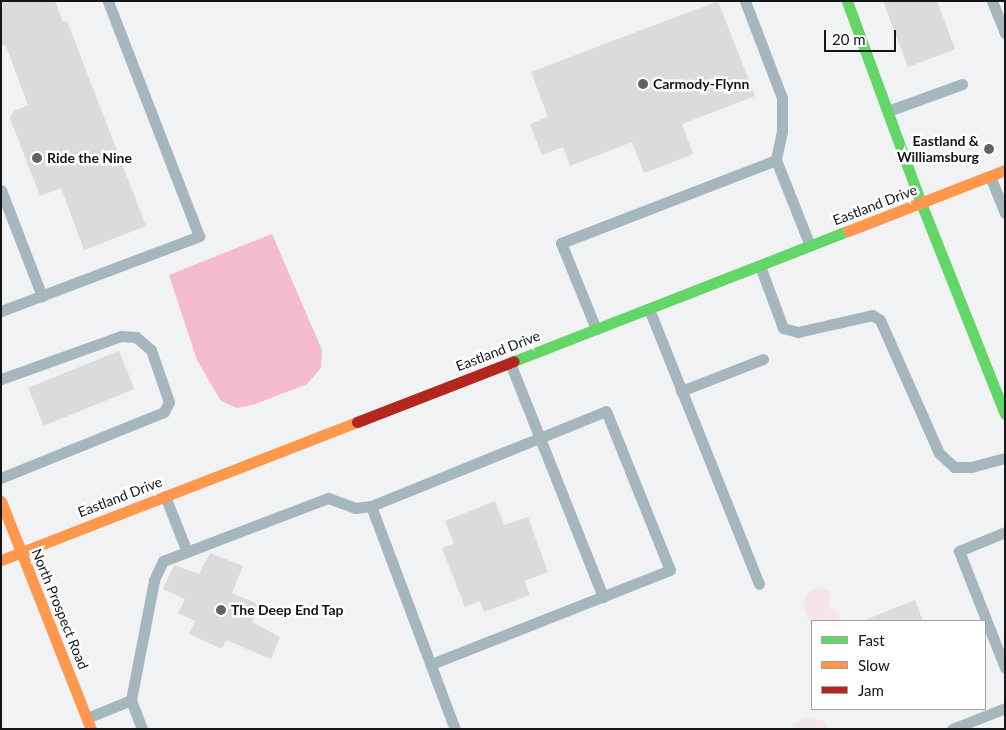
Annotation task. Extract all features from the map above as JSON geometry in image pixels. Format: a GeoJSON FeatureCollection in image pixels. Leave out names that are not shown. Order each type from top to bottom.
{"type":"FeatureCollection","features":[{"type":"Feature","properties":{"kind":"main road"},"geometry":{"type":"LineString","coordinates":[[847,1],[921,203],[1005,414]]}},
{"type":"Feature","properties":{"kind":"main road","name":"Eastland Drive"},"geometry":{"type":"LineString","coordinates":[[1,560],[1005,170]]}},
{"type":"Feature","properties":{"kind":"main road","name":"North Prospect Road"},"geometry":{"type":"LineString","coordinates":[[1,501],[91,729]]}},
{"type":"Feature","properties":{"kind":"lane"},"geometry":{"type":"LineString","coordinates":[[1,311],[199,236],[108,1]]}},
{"type":"Feature","properties":{"kind":"lane"},"geometry":{"type":"LineString","coordinates":[[745,1],[782,98],[782,131],[776,160],[810,246]]}},
{"type":"Feature","properties":{"kind":"lane"},"geometry":{"type":"LineString","coordinates":[[992,1],[1005,33]]}},
{"type":"Feature","properties":{"kind":"lane"},"geometry":{"type":"LineString","coordinates":[[888,111],[962,84]]}},
{"type":"Feature","properties":{"kind":"lane"},"geometry":{"type":"LineString","coordinates":[[596,329],[561,243],[776,160]]}},
{"type":"Feature","properties":{"kind":"lane"},"geometry":{"type":"LineString","coordinates":[[990,176],[1005,213]]}},
{"type":"Feature","properties":{"kind":"lane"},"geometry":{"type":"LineString","coordinates":[[1,190],[42,296]]}},
{"type":"Feature","properties":{"kind":"lane"},"geometry":{"type":"LineString","coordinates":[[760,266],[783,328],[798,332],[872,315],[880,320],[939,454],[954,467],[971,467],[1005,458]]}},
{"type":"Feature","properties":{"kind":"lane"},"geometry":{"type":"LineString","coordinates":[[649,309],[759,584]]}},
{"type":"Feature","properties":{"kind":"lane"},"geometry":{"type":"LineString","coordinates":[[1,379],[121,336],[136,337],[151,350],[169,402],[164,412],[1,478]]}},
{"type":"Feature","properties":{"kind":"lane"},"geometry":{"type":"LineString","coordinates":[[681,391],[763,359]]}},
{"type":"Feature","properties":{"kind":"lane"},"geometry":{"type":"LineString","coordinates":[[510,363],[603,597]]}},
{"type":"Feature","properties":{"kind":"lane"},"geometry":{"type":"LineString","coordinates":[[142,729],[131,700],[154,580],[163,561],[328,498],[355,508],[371,506],[540,436],[606,411],[670,570],[431,664]]}},
{"type":"Feature","properties":{"kind":"lane"},"geometry":{"type":"LineString","coordinates":[[165,496],[187,552]]}},
{"type":"Feature","properties":{"kind":"lane"},"geometry":{"type":"LineString","coordinates":[[371,506],[455,729]]}},
{"type":"Feature","properties":{"kind":"lane"},"geometry":{"type":"LineString","coordinates":[[1005,532],[959,551],[1005,668]]}},
{"type":"Feature","properties":{"kind":"lane"},"geometry":{"type":"LineString","coordinates":[[87,718],[131,700]]}},
{"type":"Feature","properties":{"kind":"lane"},"geometry":{"type":"LineString","coordinates":[[952,729],[1005,708]]}},
{"type":"Feature","properties":{"kind":"shaded area"},"geometry":{"type":"Polygon","coordinates":[[[272,234],[322,350],[321,368],[307,384],[253,405],[237,408],[221,401],[197,360],[169,275],[272,234]]]}},
{"type":"Feature","properties":{"kind":"shaded area"},"geometry":{"type":"Polygon","coordinates":[[[820,587],[829,591],[831,598],[828,608],[836,610],[839,616],[837,620],[811,620],[811,626],[803,606],[809,591],[820,587]]]}},
{"type":"Feature","properties":{"kind":"shaded area"},"geometry":{"type":"Polygon","coordinates":[[[809,717],[825,722],[827,729],[792,729],[791,725],[809,717]]]}},
{"type":"Feature","properties":{"kind":"building"},"geometry":{"type":"Polygon","coordinates":[[[1,1],[55,1],[63,22],[67,21],[146,226],[84,250],[61,188],[40,196],[10,118],[14,111],[28,105],[6,46],[1,44],[1,1]]]}},
{"type":"Feature","properties":{"kind":"building","name":"Carmody-Flynn"},"geometry":{"type":"Polygon","coordinates":[[[718,1],[755,96],[682,124],[693,154],[644,173],[632,142],[570,166],[563,147],[542,155],[530,124],[548,117],[531,72],[718,1]]]}},
{"type":"Feature","properties":{"kind":"building"},"geometry":{"type":"Polygon","coordinates":[[[883,1],[937,1],[955,49],[908,67],[883,1]]]}},
{"type":"Feature","properties":{"kind":"building"},"geometry":{"type":"Polygon","coordinates":[[[119,351],[134,389],[43,426],[28,388],[119,351]]]}},
{"type":"Feature","properties":{"kind":"building"},"geometry":{"type":"Polygon","coordinates":[[[495,501],[504,525],[528,517],[548,572],[524,581],[530,595],[484,612],[480,601],[465,607],[442,548],[454,543],[445,521],[495,501]]]}},
{"type":"Feature","properties":{"kind":"building"},"geometry":{"type":"Polygon","coordinates":[[[210,553],[243,566],[232,593],[258,604],[252,622],[280,637],[271,659],[226,640],[222,649],[189,634],[195,621],[178,613],[185,599],[163,589],[174,565],[199,574],[210,553]]]}},
{"type":"Feature","properties":{"kind":"building"},"geometry":{"type":"Polygon","coordinates":[[[915,600],[923,620],[865,620],[915,600]]]}},
{"type":"Feature","properties":{"kind":"traffic: fast"},"geometry":{"type":"LineString","coordinates":[[847,1],[921,203],[1005,414]]}},
{"type":"Feature","properties":{"kind":"traffic: fast"},"geometry":{"type":"LineString","coordinates":[[514,361],[848,231]]}},
{"type":"Feature","properties":{"kind":"traffic: slow"},"geometry":{"type":"LineString","coordinates":[[848,231],[1005,170]]}},
{"type":"Feature","properties":{"kind":"traffic: slow"},"geometry":{"type":"LineString","coordinates":[[1,560],[357,422]]}},
{"type":"Feature","properties":{"kind":"traffic: slow"},"geometry":{"type":"LineString","coordinates":[[1,501],[91,729]]}},
{"type":"Feature","properties":{"kind":"traffic: jam"},"geometry":{"type":"LineString","coordinates":[[357,422],[514,361]]}},
{"type":"Feature","properties":{"kind":"place","name":"Carmody-Flynn"},"geometry":{"type":"Point","coordinates":[643,84]}},
{"type":"Feature","properties":{"kind":"place","name":"Eastland & Williamsburg"},"geometry":{"type":"Point","coordinates":[989,149]}},
{"type":"Feature","properties":{"kind":"place","name":"Ride the Nine"},"geometry":{"type":"Point","coordinates":[37,158]}},
{"type":"Feature","properties":{"kind":"place","name":"The Deep End Tap"},"geometry":{"type":"Point","coordinates":[221,610]}}]}
